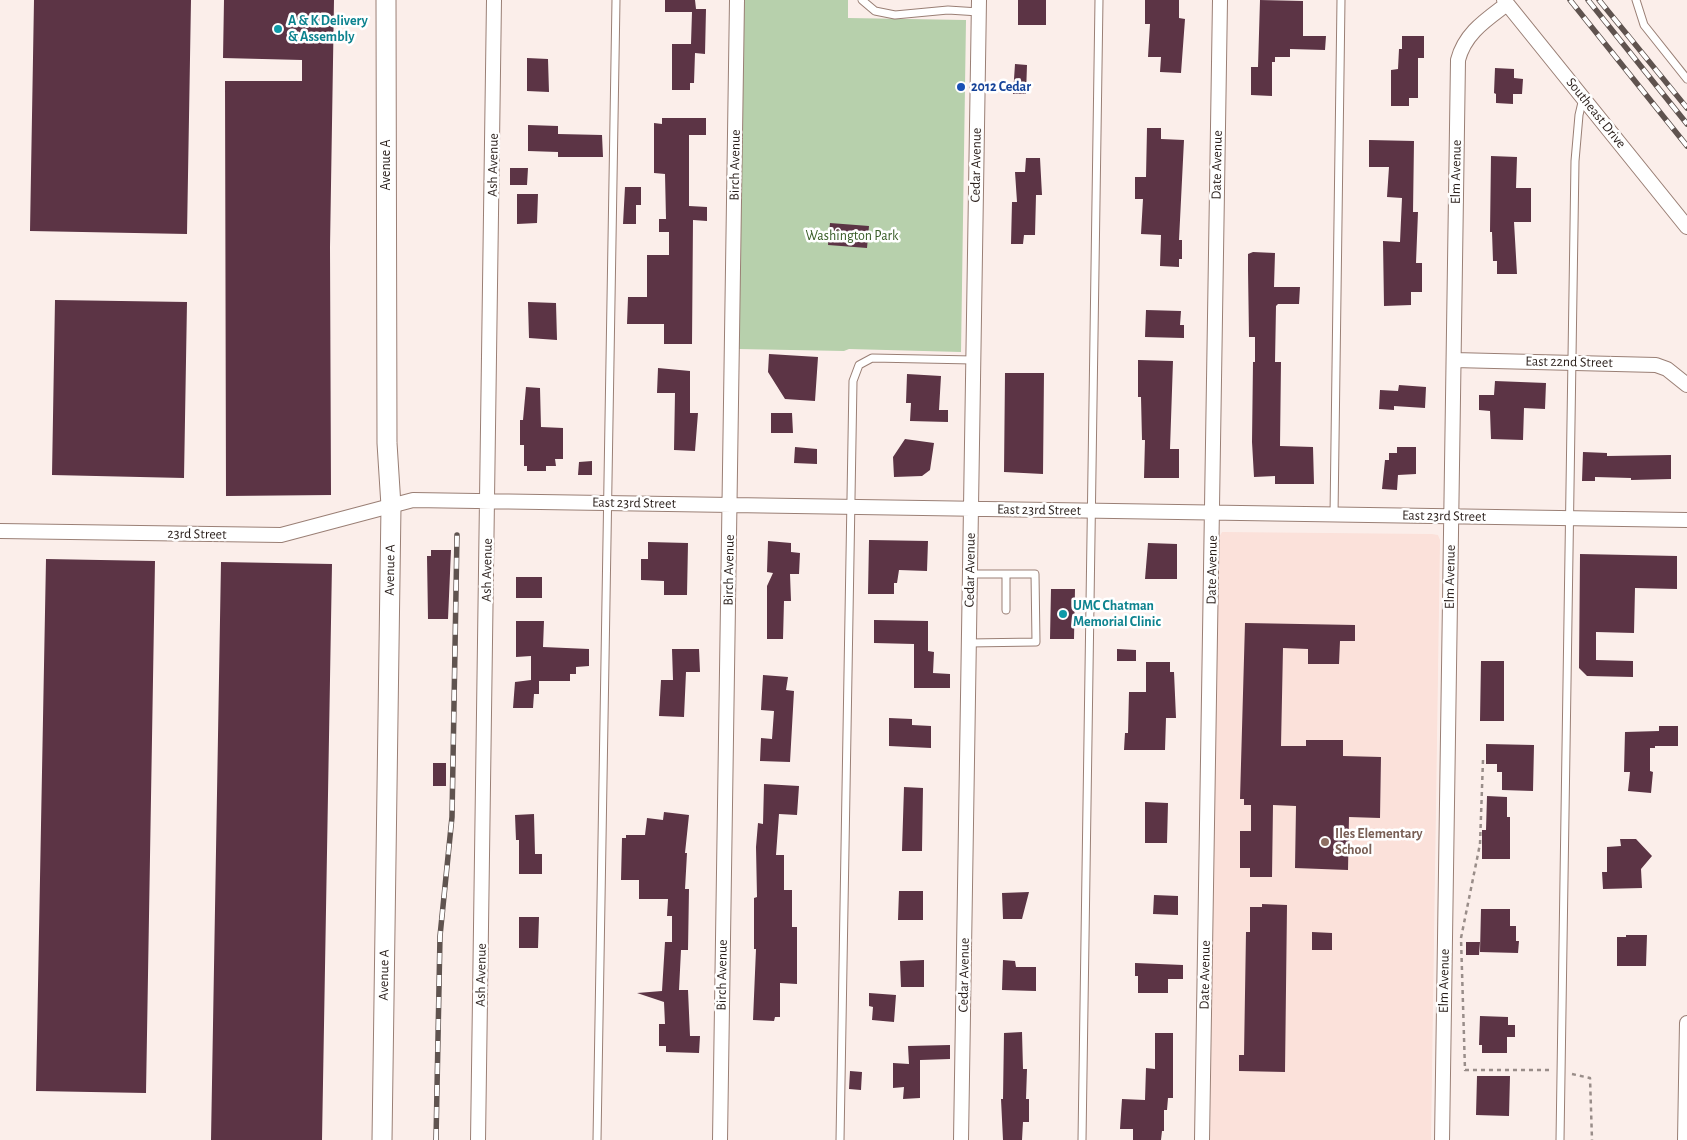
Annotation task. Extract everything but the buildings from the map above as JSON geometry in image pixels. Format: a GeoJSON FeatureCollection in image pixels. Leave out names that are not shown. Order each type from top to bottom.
{"type":"FeatureCollection","features":[{"type":"Feature","properties":{"kind":"main road","name":"Avenue A"},"geometry":{"type":"LineString","coordinates":[[382,1140],[391,506],[387,443],[386,0]]}},
{"type":"Feature","properties":{"kind":"street","name":"Ash Avenue"},"geometry":{"type":"LineString","coordinates":[[478,1140],[494,0]]}},
{"type":"Feature","properties":{"kind":"street","name":"Birch Avenue"},"geometry":{"type":"LineString","coordinates":[[720,1140],[737,0]]}},
{"type":"Feature","properties":{"kind":"street","name":"Date Avenue"},"geometry":{"type":"LineString","coordinates":[[1202,1140],[1220,0]]}},
{"type":"Feature","properties":{"kind":"street","name":"Southeast Drive"},"geometry":{"type":"LineString","coordinates":[[1506,2],[1687,227]]}},
{"type":"Feature","properties":{"kind":"street","name":"Elm Avenue"},"geometry":{"type":"LineString","coordinates":[[1442,1140],[1458,60],[1466,39],[1506,2]]}},
{"type":"Feature","properties":{"kind":"street","name":"Cedar Avenue"},"geometry":{"type":"LineString","coordinates":[[961,1140],[979,6]]}},
{"type":"Feature","properties":{"kind":"street","name":"East 22nd Street"},"geometry":{"type":"LineString","coordinates":[[1454,360],[1656,365],[1684,382]]}},
{"type":"Feature","properties":{"kind":"street","name":"East 23rd Street"},"geometry":{"type":"LineString","coordinates":[[391,506],[413,500],[1687,520]]}},
{"type":"Feature","properties":{"kind":"street","name":"23rd Street"},"geometry":{"type":"LineString","coordinates":[[0,531],[281,535],[391,506]]}},
{"type":"Feature","properties":{"kind":"street"},"geometry":{"type":"LineString","coordinates":[[1685,1140],[1687,1023]]}},
{"type":"Feature","properties":{"kind":"lane"},"geometry":{"type":"LineString","coordinates":[[597,1140],[616,0]]}},
{"type":"Feature","properties":{"kind":"lane"},"geometry":{"type":"LineString","coordinates":[[862,0],[875,11],[895,15],[979,6]]}},
{"type":"Feature","properties":{"kind":"lane"},"geometry":{"type":"LineString","coordinates":[[1082,1140],[1099,0]]}},
{"type":"Feature","properties":{"kind":"lane"},"geometry":{"type":"LineString","coordinates":[[1334,515],[1341,0]]}},
{"type":"Feature","properties":{"kind":"lane"},"geometry":{"type":"LineString","coordinates":[[1636,0],[1644,25],[1687,78]]}},
{"type":"Feature","properties":{"kind":"lane"},"geometry":{"type":"LineString","coordinates":[[1560,1140],[1575,161],[1579,115],[1583,97]]}},
{"type":"Feature","properties":{"kind":"lane"},"geometry":{"type":"LineString","coordinates":[[840,1140],[851,409],[853,381],[859,365],[872,358],[973,360]]}},
{"type":"Feature","properties":{"kind":"lane"},"geometry":{"type":"LineString","coordinates":[[969,643],[1036,642],[1035,574],[970,574]]}},
{"type":"Feature","properties":{"kind":"lane"},"geometry":{"type":"LineString","coordinates":[[1006,574],[1006,610]]}},
{"type":"Feature","properties":{"kind":"path"},"geometry":{"type":"LineString","coordinates":[[1483,760],[1480,844],[1461,938],[1465,1070],[1557,1071]]}},
{"type":"Feature","properties":{"kind":"path"},"geometry":{"type":"LineString","coordinates":[[1566,1073],[1590,1078],[1592,1140]]}},
{"type":"Feature","properties":{"kind":"shaded area","name":"Iles Elementary School"},"geometry":{"type":"Polygon","coordinates":[[[1222,532],[1432,534],[1438,535],[1440,540],[1431,1140],[1210,1140],[1218,539],[1222,532]]]}},
{"type":"Feature","properties":{"kind":"green space","name":"Washington Park"},"geometry":{"type":"Polygon","coordinates":[[[744,0],[848,0],[848,18],[966,20],[961,352],[739,349],[744,0]]]}},
{"type":"Feature","properties":{"kind":"railway"},"geometry":{"type":"LineString","coordinates":[[1570,0],[1687,146]]}},
{"type":"Feature","properties":{"kind":"railway"},"geometry":{"type":"LineString","coordinates":[[1588,0],[1687,124]]}},
{"type":"Feature","properties":{"kind":"railway"},"geometry":{"type":"LineString","coordinates":[[1599,0],[1687,108]]}},
{"type":"Feature","properties":{"kind":"railway"},"geometry":{"type":"LineString","coordinates":[[436,1140],[440,936],[452,817],[457,535]]}},
{"type":"Feature","properties":{"kind":"place","name":"A & K Delivery & Assembly"},"geometry":{"type":"Point","coordinates":[278,29]}},
{"type":"Feature","properties":{"kind":"place","name":"2012 Cedar"},"geometry":{"type":"Point","coordinates":[961,87]}},
{"type":"Feature","properties":{"kind":"place","name":"UMC Chatman Memorial Clinic"},"geometry":{"type":"Point","coordinates":[1063,614]}},
{"type":"Feature","properties":{"kind":"place","name":"Iles Elementary School"},"geometry":{"type":"Point","coordinates":[1325,842]}}]}
